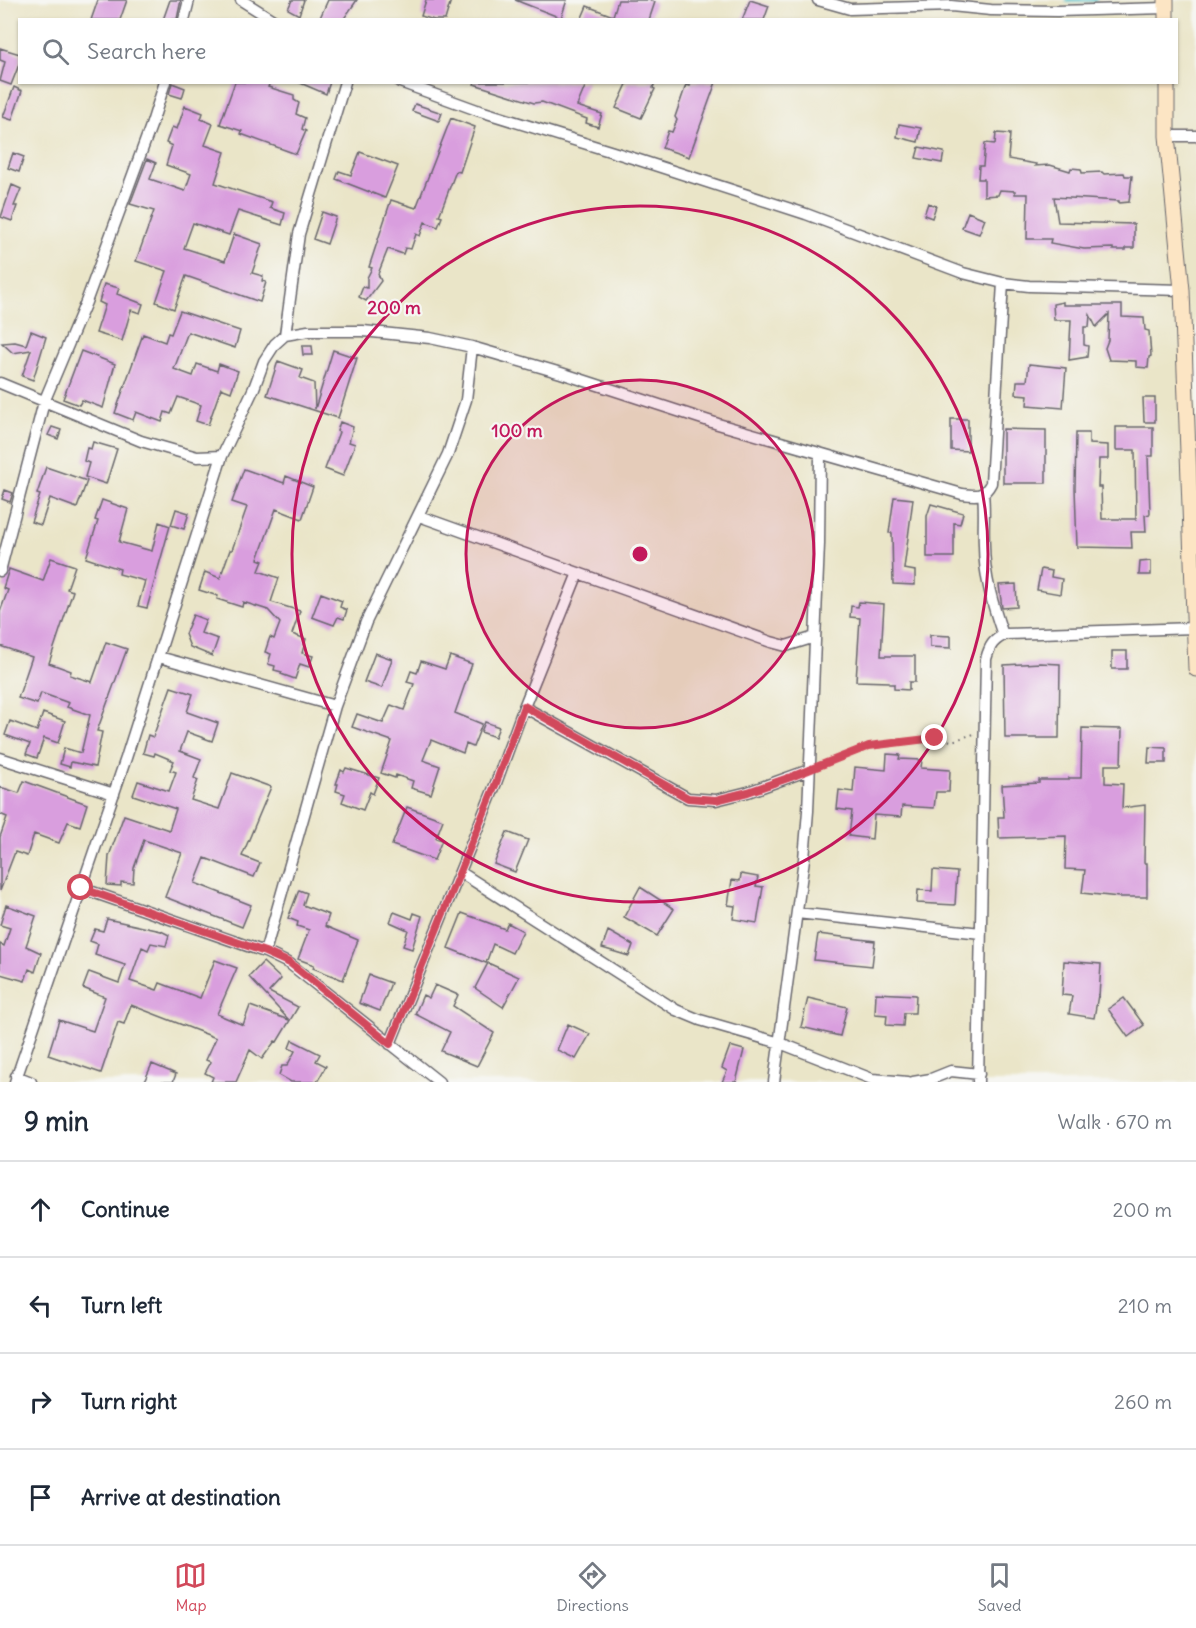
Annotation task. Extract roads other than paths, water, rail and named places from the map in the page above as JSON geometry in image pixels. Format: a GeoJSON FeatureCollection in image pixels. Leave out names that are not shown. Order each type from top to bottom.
{"type":"FeatureCollection","features":[{"type":"Feature","properties":{"kind":"main road"},"geometry":{"type":"LineString","coordinates":[[1167,84],[1167,136],[1190,352],[1196,669]]}},
{"type":"Feature","properties":{"kind":"street"},"geometry":{"type":"LineString","coordinates":[[184,18],[189,0]]}},
{"type":"Feature","properties":{"kind":"street"},"geometry":{"type":"LineString","coordinates":[[241,0],[270,18]]}},
{"type":"Feature","properties":{"kind":"street"},"geometry":{"type":"LineString","coordinates":[[818,0],[850,9],[951,6],[991,10],[1058,11],[1166,9]]}},
{"type":"Feature","properties":{"kind":"street"},"geometry":{"type":"LineString","coordinates":[[0,571],[44,402],[86,302],[164,84]]}},
{"type":"Feature","properties":{"kind":"street"},"geometry":{"type":"LineString","coordinates":[[31,1082],[15,1079],[114,794],[222,456],[264,361],[285,334],[299,234],[344,84]]}},
{"type":"Feature","properties":{"kind":"street"},"geometry":{"type":"LineString","coordinates":[[406,84],[477,110],[795,210],[963,273],[1003,283],[1029,286],[1182,290]]}},
{"type":"Feature","properties":{"kind":"street"},"geometry":{"type":"LineString","coordinates":[[1167,136],[1196,136]]}},
{"type":"Feature","properties":{"kind":"street"},"geometry":{"type":"LineString","coordinates":[[285,334],[308,331],[363,331],[430,338],[472,347],[820,454],[963,494],[979,496],[987,491],[991,483],[1003,283]]}},
{"type":"Feature","properties":{"kind":"street"},"geometry":{"type":"LineString","coordinates":[[265,952],[335,706],[366,622],[448,454],[466,400],[472,347]]}},
{"type":"Feature","properties":{"kind":"street"},"geometry":{"type":"LineString","coordinates":[[0,383],[141,441],[197,457],[222,456]]}},
{"type":"Feature","properties":{"kind":"street"},"geometry":{"type":"LineString","coordinates":[[774,1082],[804,859],[815,637],[820,454]]}},
{"type":"Feature","properties":{"kind":"street"},"geometry":{"type":"LineString","coordinates":[[983,494],[987,582],[1003,635]]}},
{"type":"Feature","properties":{"kind":"street"},"geometry":{"type":"LineString","coordinates":[[419,516],[786,646],[815,637]]}},
{"type":"Feature","properties":{"kind":"street"},"geometry":{"type":"LineString","coordinates":[[390,1044],[579,573]]}},
{"type":"Feature","properties":{"kind":"street"},"geometry":{"type":"LineString","coordinates":[[460,872],[676,1010],[700,1020],[780,1043],[872,1079],[910,1082],[930,1079],[951,1071],[978,1078],[984,728],[986,659],[990,646],[996,638],[1003,635],[1195,628]]}},
{"type":"Feature","properties":{"kind":"street"},"geometry":{"type":"LineString","coordinates":[[159,657],[335,706]]}},
{"type":"Feature","properties":{"kind":"street"},"geometry":{"type":"LineString","coordinates":[[524,706],[688,798],[716,800],[748,792],[809,770]]}},
{"type":"Feature","properties":{"kind":"street"},"geometry":{"type":"LineString","coordinates":[[0,758],[114,794]]}},
{"type":"Feature","properties":{"kind":"street"},"geometry":{"type":"LineString","coordinates":[[81,888],[265,952],[290,963],[439,1082]]}},
{"type":"Feature","properties":{"kind":"street"},"geometry":{"type":"LineString","coordinates":[[797,913],[981,933]]}},
{"type":"Feature","properties":{"kind":"waterway"},"geometry":{"type":"LineString","coordinates":[[1067,0],[1095,0]]}}]}
